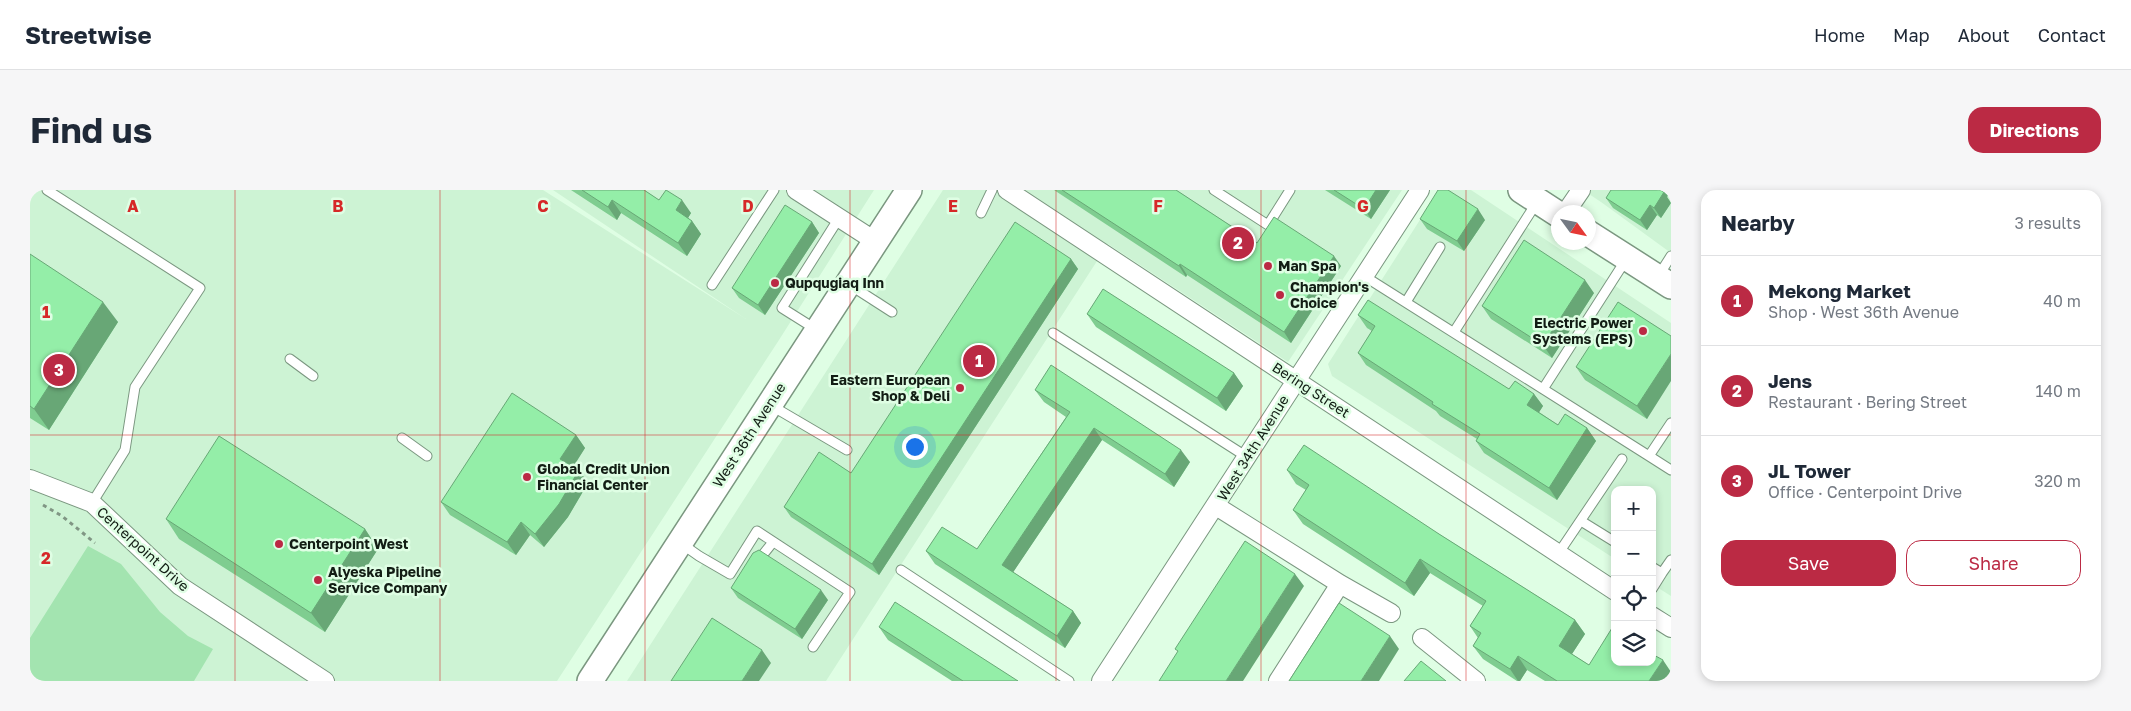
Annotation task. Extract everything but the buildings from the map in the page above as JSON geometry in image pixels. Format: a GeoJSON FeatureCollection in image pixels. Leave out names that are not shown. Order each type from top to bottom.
{"type":"FeatureCollection","features":[{"type":"Feature","properties":{"kind":"main road","name":"West 36th Avenue"},"geometry":{"type":"LineString","coordinates":[[590,681],[909,190]]}},
{"type":"Feature","properties":{"kind":"main road"},"geometry":{"type":"LineString","coordinates":[[1596,238],[1664,282]]}},
{"type":"Feature","properties":{"kind":"street","name":"Bering Street"},"geometry":{"type":"LineString","coordinates":[[1007,190],[1611,588]]}},
{"type":"Feature","properties":{"kind":"street","name":"West 34th Avenue"},"geometry":{"type":"LineString","coordinates":[[1101,681],[1420,190]]}},
{"type":"Feature","properties":{"kind":"street"},"geometry":{"type":"LineString","coordinates":[[1571,205],[1581,190]]}},
{"type":"Feature","properties":{"kind":"street"},"geometry":{"type":"LineString","coordinates":[[803,192],[875,241]]}},
{"type":"Feature","properties":{"kind":"street","name":"Centerpoint Drive"},"geometry":{"type":"LineString","coordinates":[[30,479],[92,503],[180,586],[325,681]]}},
{"type":"Feature","properties":{"kind":"street"},"geometry":{"type":"LineString","coordinates":[[1216,506],[1340,584],[1391,613]]}},
{"type":"Feature","properties":{"kind":"street"},"geometry":{"type":"LineString","coordinates":[[1278,681],[1340,584]]}},
{"type":"Feature","properties":{"kind":"street"},"geometry":{"type":"LineString","coordinates":[[1656,619],[1671,628]]}},
{"type":"Feature","properties":{"kind":"street"},"geometry":{"type":"LineString","coordinates":[[1422,638],[1476,681]]}},
{"type":"Feature","properties":{"kind":"lane"},"geometry":{"type":"LineString","coordinates":[[47,190],[200,288],[135,387],[125,450],[92,503]]}},
{"type":"Feature","properties":{"kind":"lane"},"geometry":{"type":"LineString","coordinates":[[712,285],[774,190]]}},
{"type":"Feature","properties":{"kind":"lane"},"geometry":{"type":"LineString","coordinates":[[981,213],[992,190]]}},
{"type":"Feature","properties":{"kind":"lane"},"geometry":{"type":"LineString","coordinates":[[1214,190],[1268,225],[1290,190]]}},
{"type":"Feature","properties":{"kind":"lane"},"geometry":{"type":"LineString","coordinates":[[1454,332],[1539,202]]}},
{"type":"Feature","properties":{"kind":"lane"},"geometry":{"type":"LineString","coordinates":[[818,330],[782,308],[839,218]]}},
{"type":"Feature","properties":{"kind":"lane"},"geometry":{"type":"LineString","coordinates":[[1406,302],[1440,247]]}},
{"type":"Feature","properties":{"kind":"lane"},"geometry":{"type":"LineString","coordinates":[[1664,282],[1671,256]]}},
{"type":"Feature","properties":{"kind":"lane"},"geometry":{"type":"LineString","coordinates":[[1543,389],[1627,258]]}},
{"type":"Feature","properties":{"kind":"lane"},"geometry":{"type":"LineString","coordinates":[[1364,276],[1671,470]]}},
{"type":"Feature","properties":{"kind":"lane"},"geometry":{"type":"LineString","coordinates":[[848,284],[892,312]]}},
{"type":"Feature","properties":{"kind":"lane"},"geometry":{"type":"LineString","coordinates":[[1053,333],[1247,457]]}},
{"type":"Feature","properties":{"kind":"lane"},"geometry":{"type":"LineString","coordinates":[[290,359],[313,376]]}},
{"type":"Feature","properties":{"kind":"lane"},"geometry":{"type":"LineString","coordinates":[[769,404],[847,450]]}},
{"type":"Feature","properties":{"kind":"lane"},"geometry":{"type":"LineString","coordinates":[[1649,456],[1671,423]]}},
{"type":"Feature","properties":{"kind":"lane"},"geometry":{"type":"LineString","coordinates":[[402,438],[427,456]]}},
{"type":"Feature","properties":{"kind":"lane"},"geometry":{"type":"LineString","coordinates":[[1558,554],[1622,459]]}},
{"type":"Feature","properties":{"kind":"lane"},"geometry":{"type":"LineString","coordinates":[[1581,521],[1611,540]]}},
{"type":"Feature","properties":{"kind":"lane"},"geometry":{"type":"LineString","coordinates":[[680,542],[699,556],[735,575],[757,531],[850,592],[813,647]]}},
{"type":"Feature","properties":{"kind":"lane"},"geometry":{"type":"LineString","coordinates":[[761,557],[773,542]]}},
{"type":"Feature","properties":{"kind":"lane"},"geometry":{"type":"LineString","coordinates":[[1656,584],[1671,560]]}},
{"type":"Feature","properties":{"kind":"lane"},"geometry":{"type":"LineString","coordinates":[[901,570],[1069,681]]}},
{"type":"Feature","properties":{"kind":"lane"},"geometry":{"type":"LineString","coordinates":[[1656,570],[1662,574]]}},
{"type":"Feature","properties":{"kind":"path"},"geometry":{"type":"LineString","coordinates":[[41,503],[62,516],[95,543]]}},
{"type":"Feature","properties":{"kind":"shaded area"},"geometry":{"type":"Polygon","coordinates":[[[30,190],[543,190],[746,319],[553,190],[874,190],[779,340],[557,681],[30,681],[30,190]]]}},
{"type":"Feature","properties":{"kind":"shaded area"},"geometry":{"type":"Polygon","coordinates":[[[943,190],[1402,190],[1288,362],[1108,244],[826,681],[627,681],[943,190]]]}},
{"type":"Feature","properties":{"kind":"shaded area"},"geometry":{"type":"Polygon","coordinates":[[[1439,190],[1471,190],[1551,243],[1551,250],[1561,250],[1671,323],[1671,596],[1656,587],[1656,486],[1611,486],[1611,556],[1332,376],[1328,364],[1439,190]]]}},
{"type":"Feature","properties":{"kind":"shaded area"},"geometry":{"type":"Polygon","coordinates":[[[1583,190],[1671,190],[1671,253],[1601,202],[1583,190]]]}},
{"type":"Feature","properties":{"kind":"green space"},"geometry":{"type":"Polygon","coordinates":[[[88,546],[121,564],[160,612],[188,636],[213,649],[194,681],[33,681],[30,679],[30,638],[88,546]]]}},
{"type":"Feature","properties":{"kind":"place","name":"Jens"},"geometry":{"type":"Point","coordinates":[1238,243]}},
{"type":"Feature","properties":{"kind":"place","name":"Man Spa"},"geometry":{"type":"Point","coordinates":[1268,266]}},
{"type":"Feature","properties":{"kind":"place","name":"Qupqugiaq Inn"},"geometry":{"type":"Point","coordinates":[775,283]}},
{"type":"Feature","properties":{"kind":"place","name":"Champion's Choice"},"geometry":{"type":"Point","coordinates":[1280,295]}},
{"type":"Feature","properties":{"kind":"place","name":"Electric Power Systems (EPS)"},"geometry":{"type":"Point","coordinates":[1643,331]}},
{"type":"Feature","properties":{"kind":"place","name":"Mekong Market"},"geometry":{"type":"Point","coordinates":[979,361]}},
{"type":"Feature","properties":{"kind":"place","name":"JL Tower"},"geometry":{"type":"Point","coordinates":[59,370]}},
{"type":"Feature","properties":{"kind":"place","name":"Eastern European Shop & Deli"},"geometry":{"type":"Point","coordinates":[960,388]}},
{"type":"Feature","properties":{"kind":"place","name":"Global Credit Union Financial Center"},"geometry":{"type":"Point","coordinates":[527,477]}},
{"type":"Feature","properties":{"kind":"place","name":"Centerpoint West"},"geometry":{"type":"Point","coordinates":[279,544]}},
{"type":"Feature","properties":{"kind":"place","name":"Alyeska Pipeline Service Company"},"geometry":{"type":"Point","coordinates":[318,580]}}]}
